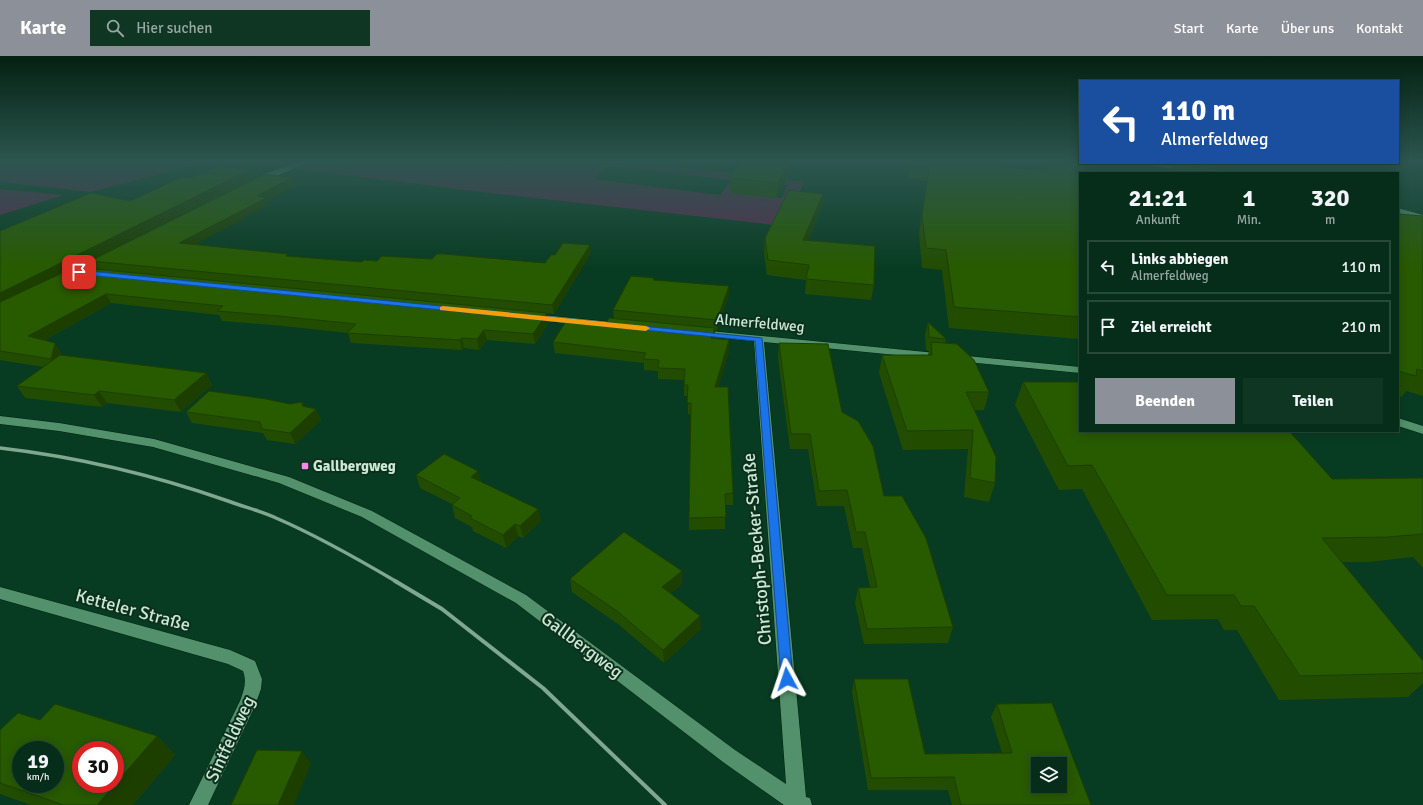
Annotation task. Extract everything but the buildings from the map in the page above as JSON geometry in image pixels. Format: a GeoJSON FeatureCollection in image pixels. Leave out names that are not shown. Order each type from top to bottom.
{"type":"FeatureCollection","features":[{"type":"Feature","properties":{"kind":"street"},"geometry":{"type":"LineString","coordinates":[[1399,210],[1423,218]]}},
{"type":"Feature","properties":{"kind":"street"},"geometry":{"type":"LineString","coordinates":[[63,280],[115,254]]}},
{"type":"Feature","properties":{"kind":"street"},"geometry":{"type":"LineString","coordinates":[[79,272],[95,274]]}},
{"type":"Feature","properties":{"kind":"street"},"geometry":{"type":"LineString","coordinates":[[520,316],[631,327]]}},
{"type":"Feature","properties":{"kind":"street","name":"Almerfeldweg"},"geometry":{"type":"LineString","coordinates":[[686,332],[1079,370]]}},
{"type":"Feature","properties":{"kind":"street","name":"Christoph-Becker-Straße"},"geometry":{"type":"LineString","coordinates":[[759,340],[800,804]]}},
{"type":"Feature","properties":{"kind":"street","name":"Gallbergweg"},"geometry":{"type":"LineString","coordinates":[[0,420],[59,427],[154,443],[297,484],[367,514],[520,599],[730,756],[800,804]]}},
{"type":"Feature","properties":{"kind":"street"},"geometry":{"type":"LineString","coordinates":[[1399,422],[1423,430]]}},
{"type":"Feature","properties":{"kind":"street","name":"Ketteler Straße"},"geometry":{"type":"LineString","coordinates":[[0,593],[230,657],[243,662],[252,671]]}},
{"type":"Feature","properties":{"kind":"street","name":"Sintfeldweg"},"geometry":{"type":"LineString","coordinates":[[198,805],[248,703],[254,679],[252,671]]}},
{"type":"Feature","properties":{"kind":"shaded area"},"geometry":{"type":"Polygon","coordinates":[[[0,198],[55,198],[0,215],[0,198]]]}},
{"type":"Feature","properties":{"kind":"shaded area"},"geometry":{"type":"Polygon","coordinates":[[[533,198],[796,198],[783,226],[533,198]]]}},
{"type":"Feature","properties":{"kind":"railway"},"geometry":{"type":"LineString","coordinates":[[0,448],[58,456],[116,468],[172,483],[258,511],[292,525],[322,540],[397,582]]}},
{"type":"Feature","properties":{"kind":"railway"},"geometry":{"type":"LineString","coordinates":[[395,581],[442,609],[543,688],[665,805]]}},
{"type":"Feature","properties":{"kind":"slow traffic"},"geometry":{"type":"LineString","coordinates":[[443,308],[646,328]]}},
{"type":"Feature","properties":{"kind":"place","name":"Gallbergweg"},"geometry":{"type":"Point","coordinates":[305,466]}},
{"type":"Feature","properties":{"kind":"route"},"geometry":{"type":"LineString","coordinates":[[79,272],[759,340],[787,679]]}}]}
